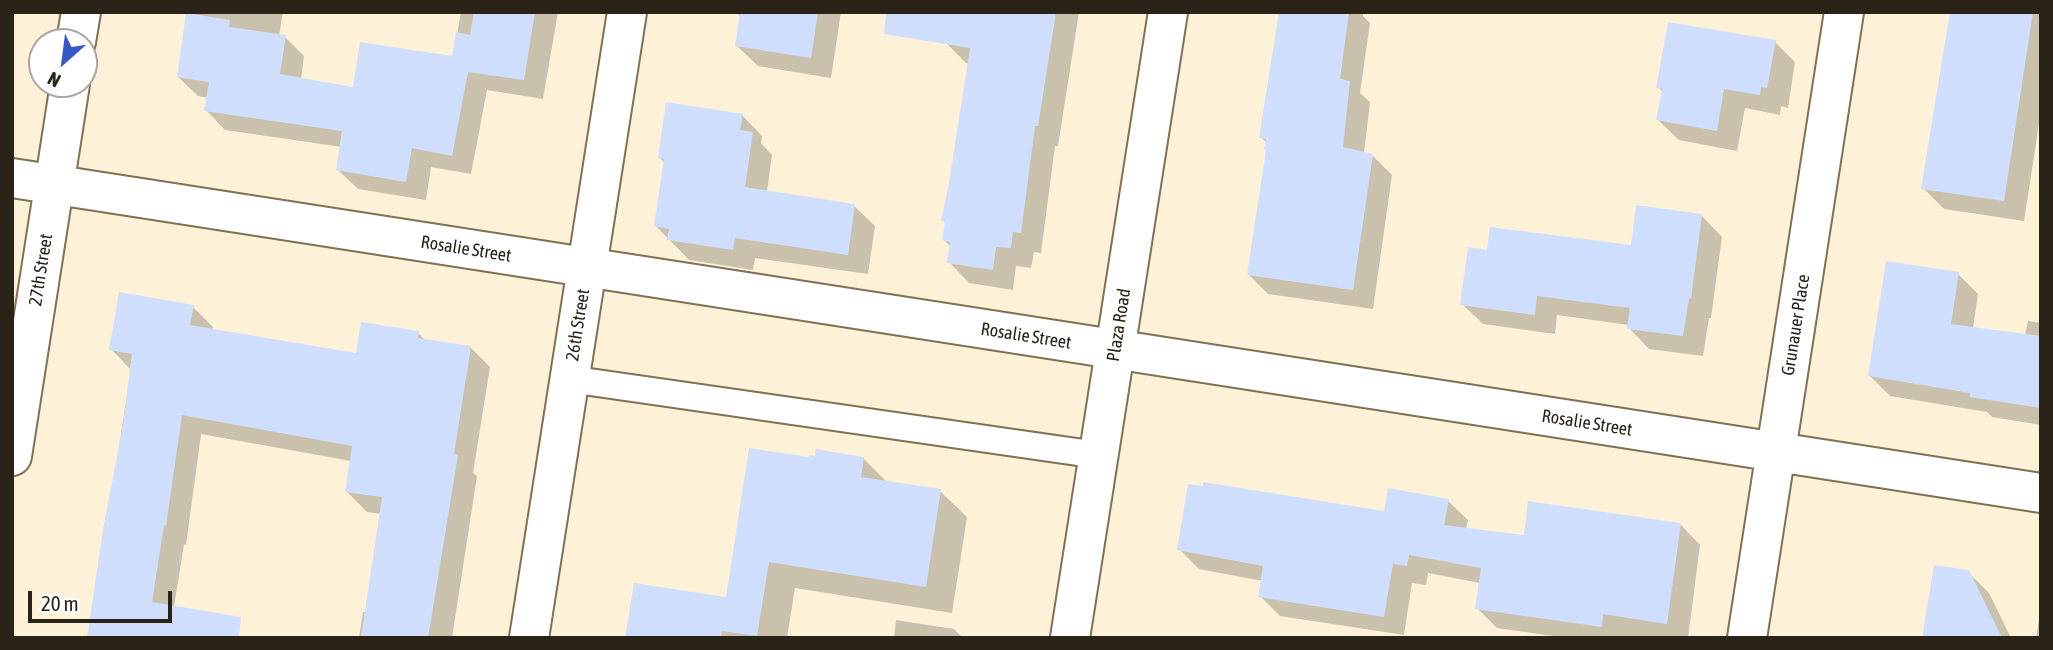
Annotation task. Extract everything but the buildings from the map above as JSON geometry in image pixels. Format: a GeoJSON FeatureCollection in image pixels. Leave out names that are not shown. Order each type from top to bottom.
{"type":"FeatureCollection","features":[{"type":"Feature","properties":{"kind":"street","name":"26th Street"},"geometry":{"type":"LineString","coordinates":[[529,638],[626,12]]}},
{"type":"Feature","properties":{"kind":"street","name":"Plaza Road"},"geometry":{"type":"LineString","coordinates":[[1070,638],[1168,12]]}},
{"type":"Feature","properties":{"kind":"street","name":"Grunauer Place"},"geometry":{"type":"LineString","coordinates":[[1747,638],[1844,12]]}},
{"type":"Feature","properties":{"kind":"street","name":"27th Street"},"geometry":{"type":"LineString","coordinates":[[12,456],[68,98]]}},
{"type":"Feature","properties":{"kind":"street","name":"Rosalie Street"},"geometry":{"type":"LineString","coordinates":[[12,178],[2041,493]]}},
{"type":"Feature","properties":{"kind":"lane"},"geometry":{"type":"LineString","coordinates":[[569,379],[1098,456]]}}]}
